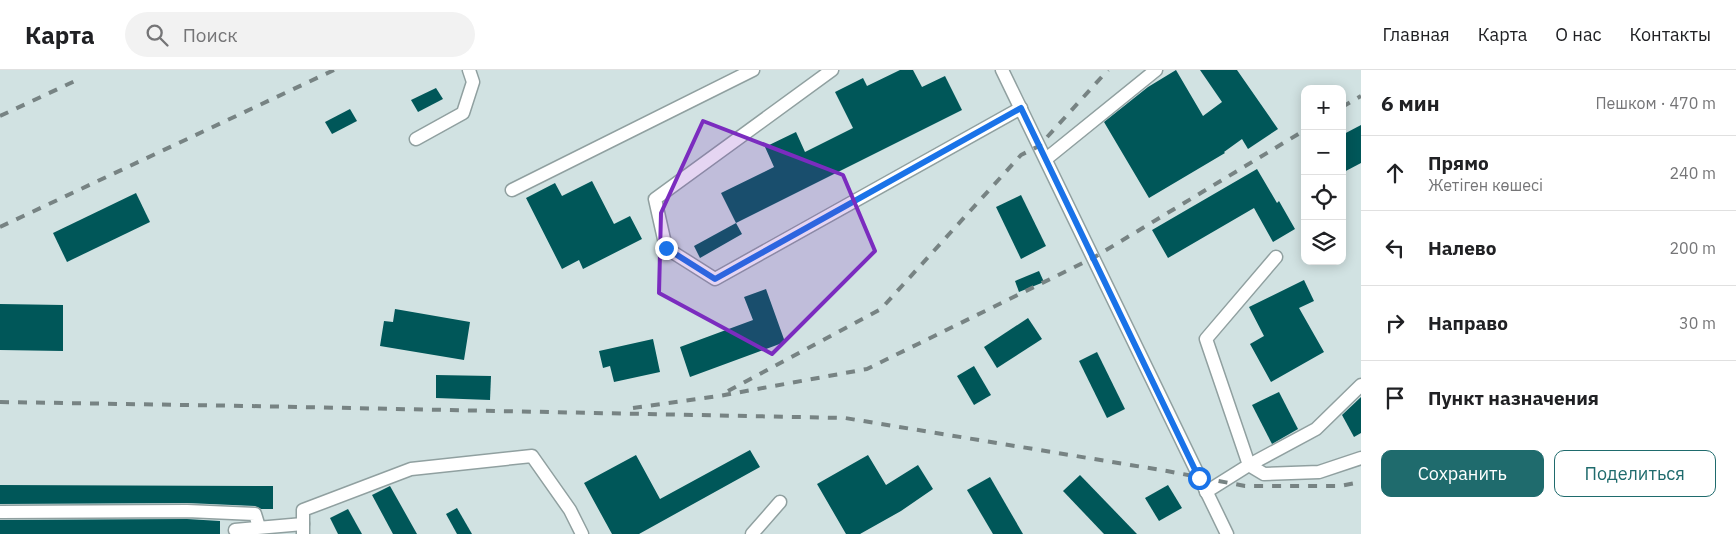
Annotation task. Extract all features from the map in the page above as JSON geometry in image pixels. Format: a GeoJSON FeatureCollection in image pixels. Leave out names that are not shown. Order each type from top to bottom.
{"type":"FeatureCollection","features":[{"type":"Feature","properties":{"kind":"street"},"geometry":{"type":"LineString","coordinates":[[416,139],[464,113],[473,82],[469,70]]}},
{"type":"Feature","properties":{"kind":"street"},"geometry":{"type":"LineString","coordinates":[[512,190],[752,70]]}},
{"type":"Feature","properties":{"kind":"street"},"geometry":{"type":"LineString","coordinates":[[832,70],[655,199],[666,248],[715,279],[1021,108]]}},
{"type":"Feature","properties":{"kind":"street"},"geometry":{"type":"LineString","coordinates":[[1002,70],[1227,534]]}},
{"type":"Feature","properties":{"kind":"street"},"geometry":{"type":"LineString","coordinates":[[1046,159],[1156,70]]}},
{"type":"Feature","properties":{"kind":"street"},"geometry":{"type":"LineString","coordinates":[[1276,257],[1206,340],[1249,465],[1264,474],[1319,472],[1361,458]]}},
{"type":"Feature","properties":{"kind":"street"},"geometry":{"type":"LineString","coordinates":[[1206,492],[1249,465],[1316,429],[1361,385]]}},
{"type":"Feature","properties":{"kind":"street"},"geometry":{"type":"LineString","coordinates":[[235,530],[259,527],[303,529],[303,510],[410,469],[532,456],[570,510],[582,534]]}},
{"type":"Feature","properties":{"kind":"street"},"geometry":{"type":"LineString","coordinates":[[752,534],[780,502]]}},
{"type":"Feature","properties":{"kind":"street"},"geometry":{"type":"LineString","coordinates":[[0,512],[187,511],[255,514],[259,527]]}},
{"type":"Feature","properties":{"kind":"highlighted area"},"geometry":{"type":"Polygon","coordinates":[[[703,121],[843,175],[875,251],[772,354],[659,293],[661,213],[703,121]]]}},
{"type":"Feature","properties":{"kind":"building"},"geometry":{"type":"Polygon","coordinates":[[[900,70],[913,70],[922,87],[945,76],[962,110],[736,223],[721,193],[774,167],[765,147],[796,132],[805,152],[853,128],[835,92],[863,78],[867,86],[900,70]]]}},
{"type":"Feature","properties":{"kind":"building"},"geometry":{"type":"Polygon","coordinates":[[[1176,70],[1203,116],[1222,102],[1200,70],[1237,70],[1278,129],[1248,149],[1242,139],[1225,153],[1149,198],[1104,122],[1148,87],[1176,70]]]}},
{"type":"Feature","properties":{"kind":"building"},"geometry":{"type":"Polygon","coordinates":[[[436,88],[443,99],[418,112],[411,100],[436,88]]]}},
{"type":"Feature","properties":{"kind":"building"},"geometry":{"type":"Polygon","coordinates":[[[350,109],[357,121],[332,134],[325,122],[350,109]]]}},
{"type":"Feature","properties":{"kind":"building"},"geometry":{"type":"Polygon","coordinates":[[[1361,125],[1361,163],[1346,171],[1346,133],[1361,125]]]}},
{"type":"Feature","properties":{"kind":"building"},"geometry":{"type":"Polygon","coordinates":[[[1257,169],[1295,229],[1273,242],[1254,208],[1168,258],[1152,230],[1257,169]]]}},
{"type":"Feature","properties":{"kind":"building"},"geometry":{"type":"Polygon","coordinates":[[[592,181],[614,224],[630,216],[642,239],[583,269],[579,260],[562,269],[526,198],[555,183],[562,196],[592,181]]]}},
{"type":"Feature","properties":{"kind":"building"},"geometry":{"type":"Polygon","coordinates":[[[136,193],[150,222],[67,262],[53,233],[136,193]]]}},
{"type":"Feature","properties":{"kind":"building"},"geometry":{"type":"Polygon","coordinates":[[[1021,195],[1046,246],[1021,259],[996,207],[1021,195]]]}},
{"type":"Feature","properties":{"kind":"building"},"geometry":{"type":"Polygon","coordinates":[[[736,223],[742,234],[700,258],[694,246],[736,223]]]}},
{"type":"Feature","properties":{"kind":"building"},"geometry":{"type":"Polygon","coordinates":[[[1039,271],[1044,282],[1019,292],[1015,281],[1039,271]]]}},
{"type":"Feature","properties":{"kind":"building"},"geometry":{"type":"Polygon","coordinates":[[[1304,280],[1314,301],[1299,308],[1324,352],[1271,382],[1250,344],[1264,336],[1249,307],[1304,280]]]}},
{"type":"Feature","properties":{"kind":"building"},"geometry":{"type":"Polygon","coordinates":[[[766,289],[785,342],[690,377],[680,347],[753,320],[744,297],[766,289]]]}},
{"type":"Feature","properties":{"kind":"building"},"geometry":{"type":"Polygon","coordinates":[[[0,304],[63,305],[63,351],[0,350],[0,304]]]}},
{"type":"Feature","properties":{"kind":"building"},"geometry":{"type":"Polygon","coordinates":[[[395,309],[470,322],[464,360],[380,346],[384,321],[393,322],[395,309]]]}},
{"type":"Feature","properties":{"kind":"building"},"geometry":{"type":"Polygon","coordinates":[[[1028,318],[1042,339],[997,368],[984,347],[1028,318]]]}},
{"type":"Feature","properties":{"kind":"building"},"geometry":{"type":"Polygon","coordinates":[[[653,339],[660,372],[614,382],[610,366],[603,368],[599,351],[653,339]]]}},
{"type":"Feature","properties":{"kind":"building"},"geometry":{"type":"Polygon","coordinates":[[[1097,352],[1125,409],[1107,418],[1079,361],[1097,352]]]}},
{"type":"Feature","properties":{"kind":"building"},"geometry":{"type":"Polygon","coordinates":[[[974,366],[991,395],[974,405],[957,376],[974,366]]]}},
{"type":"Feature","properties":{"kind":"building"},"geometry":{"type":"Polygon","coordinates":[[[436,375],[491,376],[490,400],[436,398],[436,375]]]}},
{"type":"Feature","properties":{"kind":"building"},"geometry":{"type":"Polygon","coordinates":[[[1279,392],[1298,429],[1272,444],[1252,405],[1279,392]]]}},
{"type":"Feature","properties":{"kind":"building"},"geometry":{"type":"Polygon","coordinates":[[[1361,397],[1361,433],[1354,437],[1342,415],[1361,397]]]}},
{"type":"Feature","properties":{"kind":"building"},"geometry":{"type":"Polygon","coordinates":[[[750,450],[760,467],[639,534],[612,534],[584,483],[636,455],[660,499],[750,450]]]}},
{"type":"Feature","properties":{"kind":"building"},"geometry":{"type":"Polygon","coordinates":[[[868,455],[886,485],[918,465],[933,489],[901,511],[860,534],[846,534],[817,484],[868,455]]]}},
{"type":"Feature","properties":{"kind":"building"},"geometry":{"type":"Polygon","coordinates":[[[1080,475],[1137,534],[1104,534],[1063,491],[1080,475]]]}},
{"type":"Feature","properties":{"kind":"building"},"geometry":{"type":"Polygon","coordinates":[[[990,477],[1023,534],[993,534],[967,490],[990,477]]]}},
{"type":"Feature","properties":{"kind":"building"},"geometry":{"type":"Polygon","coordinates":[[[0,485],[273,486],[273,509],[261,509],[255,506],[187,503],[0,504],[0,485]]]}},
{"type":"Feature","properties":{"kind":"building"},"geometry":{"type":"Polygon","coordinates":[[[1168,485],[1182,508],[1159,521],[1145,498],[1168,485]]]}},
{"type":"Feature","properties":{"kind":"building"},"geometry":{"type":"Polygon","coordinates":[[[390,486],[417,534],[393,534],[372,495],[390,486]]]}},
{"type":"Feature","properties":{"kind":"building"},"geometry":{"type":"Polygon","coordinates":[[[457,508],[472,534],[457,534],[446,514],[457,508]]]}},
{"type":"Feature","properties":{"kind":"building"},"geometry":{"type":"Polygon","coordinates":[[[348,509],[362,534],[338,534],[330,518],[348,509]]]}},
{"type":"Feature","properties":{"kind":"building"},"geometry":{"type":"Polygon","coordinates":[[[187,519],[220,521],[220,534],[0,534],[0,520],[187,519]]]}},
{"type":"Feature","properties":{"kind":"railway"},"geometry":{"type":"LineString","coordinates":[[0,227],[334,70]]}},
{"type":"Feature","properties":{"kind":"railway"},"geometry":{"type":"LineString","coordinates":[[728,391],[881,309],[1021,155],[1039,146],[1108,70]]}},
{"type":"Feature","properties":{"kind":"railway"},"geometry":{"type":"LineString","coordinates":[[0,116],[77,80]]}},
{"type":"Feature","properties":{"kind":"railway"},"geometry":{"type":"LineString","coordinates":[[1346,105],[1361,96]]}},
{"type":"Feature","properties":{"kind":"railway"},"geometry":{"type":"LineString","coordinates":[[633,408],[719,396],[867,369],[1093,258],[1301,132]]}},
{"type":"Feature","properties":{"kind":"railway"},"geometry":{"type":"LineString","coordinates":[[0,402],[845,418],[1167,471],[1245,486],[1340,486],[1361,482]]}},
{"type":"Feature","properties":{"kind":"route"},"geometry":{"type":"LineString","coordinates":[[666,248],[715,279],[1021,108],[1199,478]]}}]}
